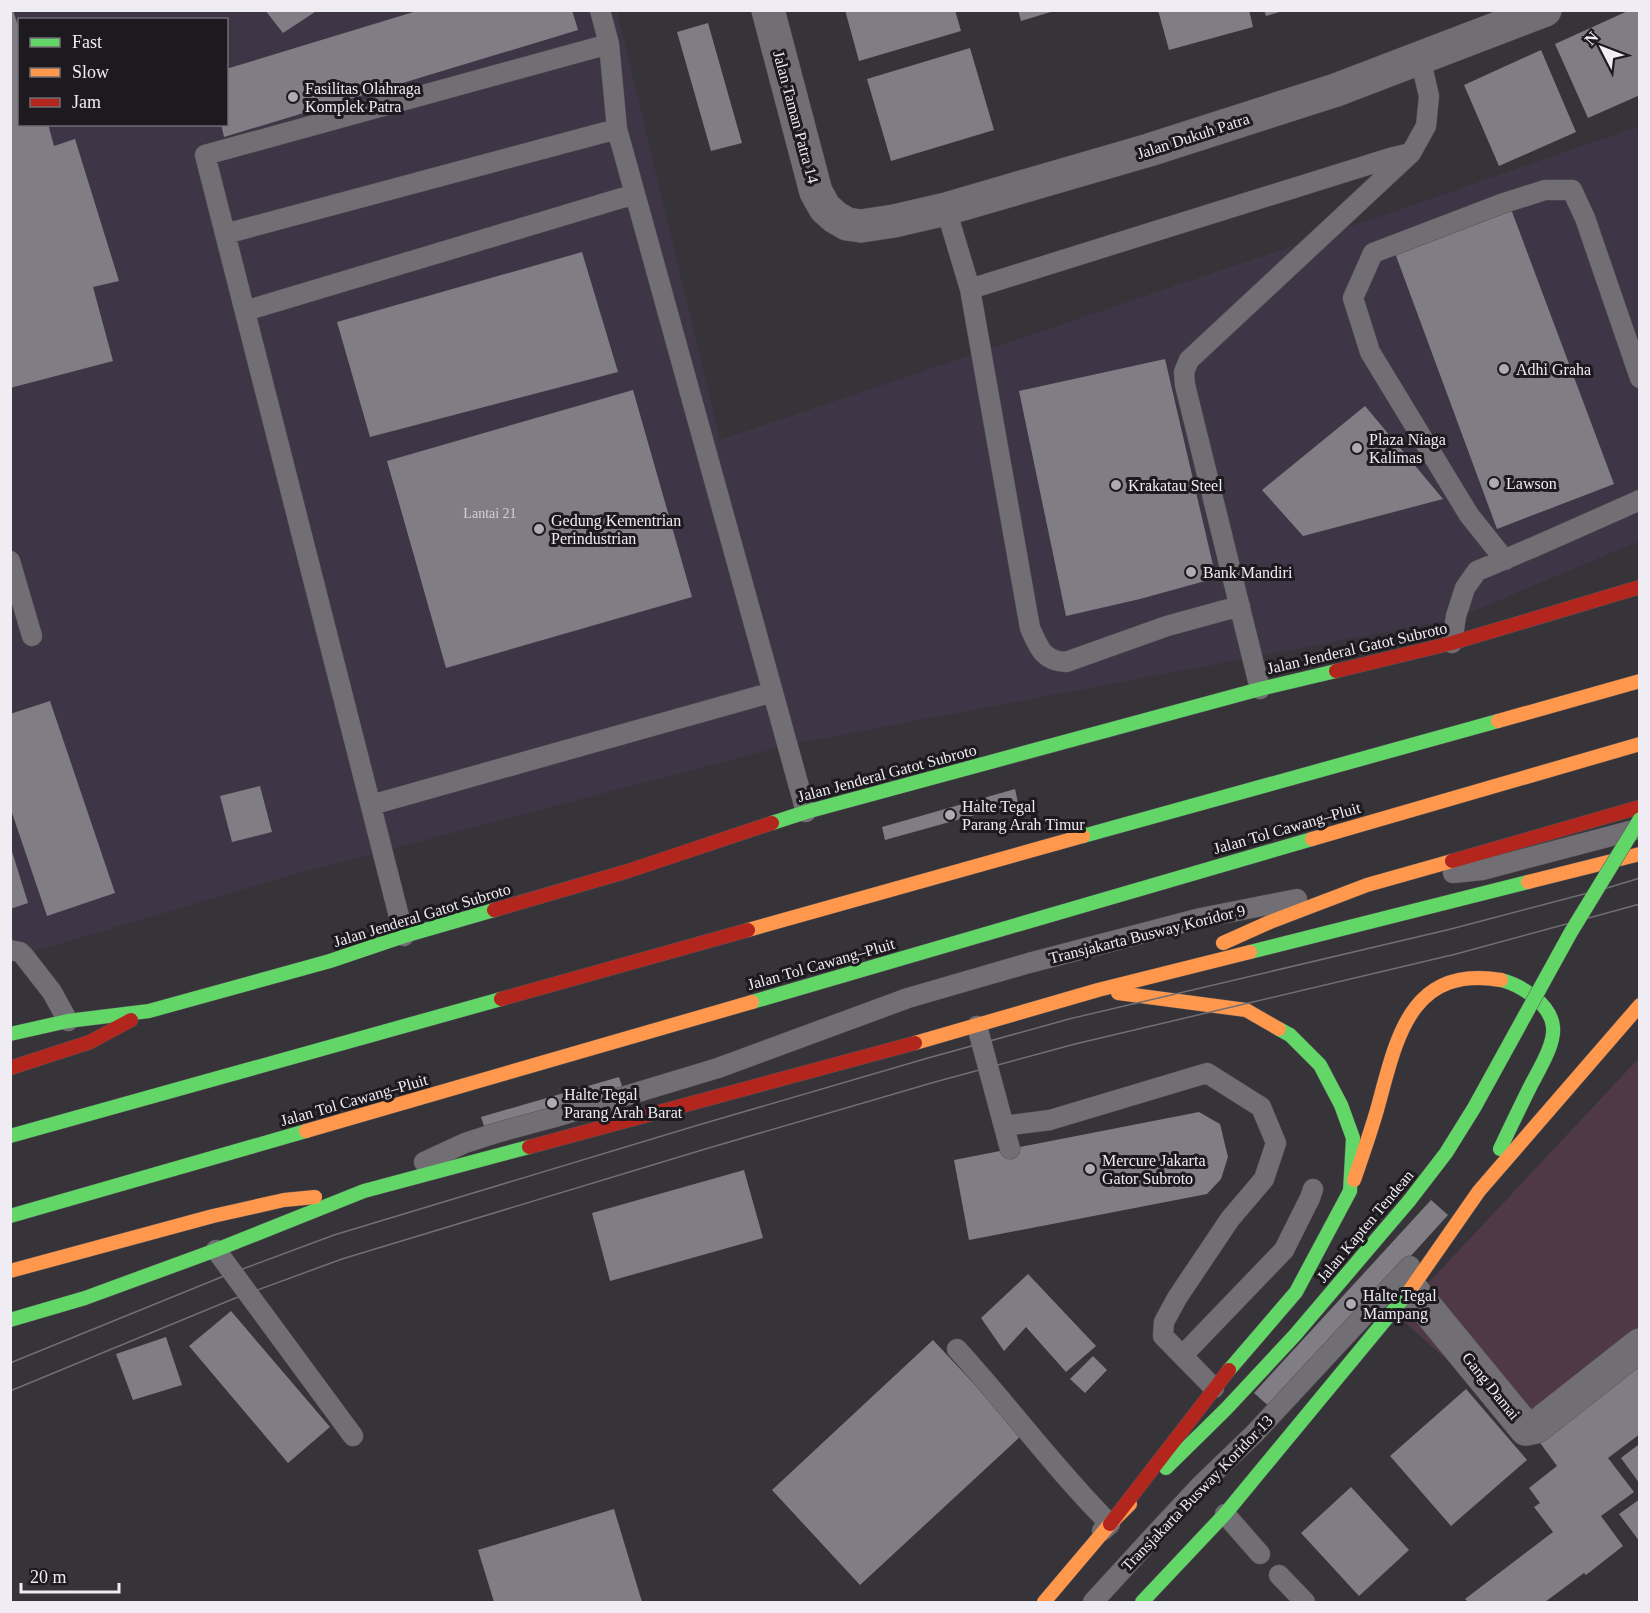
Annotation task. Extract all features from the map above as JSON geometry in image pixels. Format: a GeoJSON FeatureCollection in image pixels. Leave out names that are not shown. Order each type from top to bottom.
{"type":"FeatureCollection","features":[{"type":"Feature","properties":{"kind":"main road","name":"Jalan Jenderal Gatot Subroto"},"geometry":{"type":"LineString","coordinates":[[10,1035],[68,1021],[149,1011],[319,964],[404,936],[628,871],[806,812],[1260,689],[1452,643],[1640,587]]}},
{"type":"Feature","properties":{"kind":"main road"},"geometry":{"type":"LineString","coordinates":[[10,1136],[1640,681]]}},
{"type":"Feature","properties":{"kind":"main road","name":"Jalan Tol Cawang–Pluit"},"geometry":{"type":"LineString","coordinates":[[10,1216],[1640,744]]}},
{"type":"Feature","properties":{"kind":"main road"},"geometry":{"type":"LineString","coordinates":[[1147,978],[1270,922],[1367,885],[1640,807]]}},
{"type":"Feature","properties":{"kind":"main road","name":"Jalan Kapten Tendean"},"geometry":{"type":"LineString","coordinates":[[1044,1602],[1110,1524],[1226,1409],[1295,1335],[1409,1201],[1446,1153],[1474,1108],[1571,932],[1640,819]]}},
{"type":"Feature","properties":{"kind":"main road"},"geometry":{"type":"LineString","coordinates":[[10,1320],[85,1298],[216,1250],[364,1191],[976,1026],[1098,990],[1640,854]]}},
{"type":"Feature","properties":{"kind":"main road"},"geometry":{"type":"LineString","coordinates":[[1110,1524],[1214,1388],[1296,1292],[1350,1191],[1368,1142],[1398,1035],[1409,1013],[1424,997],[1442,985],[1461,979],[1482,977],[1508,980],[1527,990],[1545,1008],[1552,1027],[1547,1054],[1479,1191]]}},
{"type":"Feature","properties":{"kind":"main road"},"geometry":{"type":"LineString","coordinates":[[1098,990],[1246,1010],[1290,1035],[1320,1065],[1341,1105],[1353,1138],[1350,1191]]}},
{"type":"Feature","properties":{"kind":"main road"},"geometry":{"type":"LineString","coordinates":[[1142,1602],[1225,1514],[1411,1289],[1479,1191],[1640,1005]]}},
{"type":"Feature","properties":{"kind":"main road","name":"Jalan Jenderal Gatot Subroto"},"geometry":{"type":"LineString","coordinates":[[10,1068],[90,1042],[149,1011]]}},
{"type":"Feature","properties":{"kind":"main road"},"geometry":{"type":"LineString","coordinates":[[10,1271],[213,1216],[284,1200],[364,1191]]}},
{"type":"Feature","properties":{"kind":"street","name":"Jalan Taman Patra 14"},"geometry":{"type":"LineString","coordinates":[[768,10],[816,192],[825,208],[835,217]]}},
{"type":"Feature","properties":{"kind":"street","name":"Jalan Dukuh Patra"},"geometry":{"type":"LineString","coordinates":[[835,217],[848,224],[861,226],[894,221],[946,209],[1160,147],[1336,90],[1545,10]]}},
{"type":"Feature","properties":{"kind":"street","name":"Gang Damai"},"geometry":{"type":"LineString","coordinates":[[1411,1289],[1526,1429],[1536,1427],[1640,1345]]}},
{"type":"Feature","properties":{"kind":"lane"},"geometry":{"type":"LineString","coordinates":[[600,10],[609,44],[617,129],[806,812]]}},
{"type":"Feature","properties":{"kind":"lane"},"geometry":{"type":"LineString","coordinates":[[404,936],[205,155],[609,44]]}},
{"type":"Feature","properties":{"kind":"lane"},"geometry":{"type":"LineString","coordinates":[[1260,689],[1185,385],[1184,372],[1189,360],[1411,153],[1426,126],[1429,96],[1420,58]]}},
{"type":"Feature","properties":{"kind":"lane"},"geometry":{"type":"LineString","coordinates":[[225,234],[617,129]]}},
{"type":"Feature","properties":{"kind":"lane"},"geometry":{"type":"LineString","coordinates":[[970,289],[1411,153]]}},
{"type":"Feature","properties":{"kind":"lane"},"geometry":{"type":"LineString","coordinates":[[1505,560],[1469,514],[1370,352],[1353,298],[1373,253],[1501,204],[1545,190],[1572,190],[1585,218],[1640,378]]}},
{"type":"Feature","properties":{"kind":"lane"},"geometry":{"type":"LineString","coordinates":[[245,311],[635,194]]}},
{"type":"Feature","properties":{"kind":"lane"},"geometry":{"type":"LineString","coordinates":[[946,209],[970,289],[1030,628],[1046,656],[1054,662],[1066,662],[1167,626],[1240,606]]}},
{"type":"Feature","properties":{"kind":"lane"},"geometry":{"type":"LineString","coordinates":[[1452,643],[1456,616],[1465,588],[1477,571],[1640,500]]}},
{"type":"Feature","properties":{"kind":"lane"},"geometry":{"type":"LineString","coordinates":[[10,561],[32,636]]}},
{"type":"Feature","properties":{"kind":"lane"},"geometry":{"type":"LineString","coordinates":[[371,805],[773,692]]}},
{"type":"Feature","properties":{"kind":"lane","name":"Transjakarta Busway Koridor 9"},"geometry":{"type":"LineString","coordinates":[[364,1191],[465,1143],[729,1064],[908,998],[1029,963],[1201,918],[1367,885],[1482,870],[1640,828]]}},
{"type":"Feature","properties":{"kind":"lane"},"geometry":{"type":"LineString","coordinates":[[10,950],[20,952],[24,956],[52,992],[68,1021]]}},
{"type":"Feature","properties":{"kind":"lane"},"geometry":{"type":"LineString","coordinates":[[976,1026],[1010,1149]]}},
{"type":"Feature","properties":{"kind":"lane"},"geometry":{"type":"LineString","coordinates":[[1004,1126],[1050,1120],[1208,1072],[1262,1107],[1276,1143],[1264,1179],[1230,1219],[1177,1298],[1164,1322],[1163,1336],[1214,1388]]}},
{"type":"Feature","properties":{"kind":"lane","name":"Transjakarta Busway Koridor 9"},"geometry":{"type":"LineString","coordinates":[[667,1083],[721,1084],[748,1088]]}},
{"type":"Feature","properties":{"kind":"lane"},"geometry":{"type":"LineString","coordinates":[[1183,1355],[1284,1250],[1313,1189]]}},
{"type":"Feature","properties":{"kind":"lane","name":"Transjakarta Busway Koridor 13"},"geometry":{"type":"LineString","coordinates":[[1093,1602],[1158,1531],[1302,1383],[1479,1191]]}},
{"type":"Feature","properties":{"kind":"lane"},"geometry":{"type":"LineString","coordinates":[[216,1250],[353,1436]]}},
{"type":"Feature","properties":{"kind":"lane"},"geometry":{"type":"LineString","coordinates":[[957,1348],[1089,1503],[1110,1524],[1026,1602]]}},
{"type":"Feature","properties":{"kind":"lane","name":"Transjakarta Busway Koridor 13"},"geometry":{"type":"LineString","coordinates":[[1240,1496],[1252,1476],[1270,1432],[1302,1383]]}},
{"type":"Feature","properties":{"kind":"lane"},"geometry":{"type":"LineString","coordinates":[[1225,1514],[1260,1554]]}},
{"type":"Feature","properties":{"kind":"lane"},"geometry":{"type":"LineString","coordinates":[[1279,1575],[1305,1602]]}},
{"type":"Feature","properties":{"kind":"shaded area"},"geometry":{"type":"Polygon","coordinates":[[[11,11],[617,11],[720,440],[1396,211],[1639,126],[1639,541],[1455,619],[788,745],[299,873],[11,958],[11,11]]]}},
{"type":"Feature","properties":{"kind":"shaded area"},"geometry":{"type":"Polygon","coordinates":[[[1639,1058],[1639,1350],[1525,1430],[1401,1319],[1418,1294],[1639,1058]]]}},
{"type":"Feature","properties":{"kind":"building"},"geometry":{"type":"Polygon","coordinates":[[[10,10],[13,10],[18,26],[18,126],[49,126],[54,146],[75,139],[119,281],[93,287],[113,361],[10,388],[10,10]]]}},
{"type":"Feature","properties":{"kind":"building"},"geometry":{"type":"Polygon","coordinates":[[[265,10],[318,10],[283,33],[265,10]]]}},
{"type":"Feature","properties":{"kind":"building","name":"Fasilitas Olahraga Komplek Patra"},"geometry":{"type":"Polygon","coordinates":[[[420,10],[572,10],[578,30],[224,137],[221,126],[228,126],[228,68],[420,10]]]}},
{"type":"Feature","properties":{"kind":"building"},"geometry":{"type":"Polygon","coordinates":[[[845,10],[955,10],[961,31],[859,61],[845,10]]]}},
{"type":"Feature","properties":{"kind":"building"},"geometry":{"type":"Polygon","coordinates":[[[1018,10],[1054,10],[1054,11],[1021,21],[1018,10]]]}},
{"type":"Feature","properties":{"kind":"building"},"geometry":{"type":"Polygon","coordinates":[[[1158,10],[1249,10],[1253,27],[1169,50],[1158,10]]]}},
{"type":"Feature","properties":{"kind":"building"},"geometry":{"type":"Polygon","coordinates":[[[1264,10],[1283,10],[1283,11],[1266,16],[1264,10]]]}},
{"type":"Feature","properties":{"kind":"building"},"geometry":{"type":"Polygon","coordinates":[[[1630,10],[1640,10],[1640,95],[1588,118],[1555,44],[1630,10]]]}},
{"type":"Feature","properties":{"kind":"building"},"geometry":{"type":"Polygon","coordinates":[[[708,23],[742,143],[711,151],[677,32],[708,23]]]}},
{"type":"Feature","properties":{"kind":"building"},"geometry":{"type":"Polygon","coordinates":[[[970,48],[994,130],[891,161],[867,79],[970,48]]]}},
{"type":"Feature","properties":{"kind":"building"},"geometry":{"type":"Polygon","coordinates":[[[1541,50],[1576,132],[1499,166],[1464,85],[1541,50]]]}},
{"type":"Feature","properties":{"kind":"building","name":"Adhi Graha"},"geometry":{"type":"Polygon","coordinates":[[[1511,209],[1614,484],[1497,529],[1395,253],[1511,209]]]}},
{"type":"Feature","properties":{"kind":"building"},"geometry":{"type":"Polygon","coordinates":[[[582,252],[618,372],[370,437],[337,322],[582,252]]]}},
{"type":"Feature","properties":{"kind":"building","name":"Krakatau Steel"},"geometry":{"type":"Polygon","coordinates":[[[1165,359],[1216,578],[1066,616],[1019,391],[1165,359]]]}},
{"type":"Feature","properties":{"kind":"building","name":"Gedung Kementrian Perindustrian"},"geometry":{"type":"Polygon","coordinates":[[[633,390],[692,597],[446,668],[387,461],[633,390]]]}},
{"type":"Feature","properties":{"kind":"building","name":"Plaza Niaga Kalimas"},"geometry":{"type":"Polygon","coordinates":[[[1365,406],[1443,499],[1303,536],[1262,490],[1365,406]]]}},
{"type":"Feature","properties":{"kind":"building"},"geometry":{"type":"Polygon","coordinates":[[[50,701],[115,893],[47,916],[10,807],[10,714],[50,701]]]}},
{"type":"Feature","properties":{"kind":"building"},"geometry":{"type":"Polygon","coordinates":[[[260,786],[272,832],[232,842],[220,796],[260,786]]]}},
{"type":"Feature","properties":{"kind":"building","name":"Halte Tegal Parang Arah Timur"},"geometry":{"type":"Polygon","coordinates":[[[1015,789],[1018,803],[885,840],[882,827],[1015,789]]]}},
{"type":"Feature","properties":{"kind":"building"},"geometry":{"type":"Polygon","coordinates":[[[10,845],[28,903],[10,909],[10,845]]]}},
{"type":"Feature","properties":{"kind":"building","name":"Halte Tegal Parang Arah Barat"},"geometry":{"type":"Polygon","coordinates":[[[619,1077],[623,1089],[485,1129],[481,1117],[619,1077]]]}},
{"type":"Feature","properties":{"kind":"building","name":"Mercure Jakarta Gator Subroto"},"geometry":{"type":"Polygon","coordinates":[[[1199,1112],[1220,1124],[1228,1157],[1221,1179],[1207,1194],[969,1240],[954,1160],[1199,1112]]]}},
{"type":"Feature","properties":{"kind":"building"},"geometry":{"type":"Polygon","coordinates":[[[744,1170],[763,1238],[610,1281],[592,1213],[744,1170]]]}},
{"type":"Feature","properties":{"kind":"building","name":"Halte Tegal Mampang"},"geometry":{"type":"Polygon","coordinates":[[[1431,1200],[1448,1215],[1272,1409],[1254,1393],[1431,1200]]]}},
{"type":"Feature","properties":{"kind":"building"},"geometry":{"type":"Polygon","coordinates":[[[1028,1274],[1096,1346],[1066,1372],[1026,1327],[1004,1351],[981,1318],[1028,1274]]]}},
{"type":"Feature","properties":{"kind":"building"},"geometry":{"type":"Polygon","coordinates":[[[231,1311],[330,1427],[288,1463],[189,1346],[231,1311]]]}},
{"type":"Feature","properties":{"kind":"building"},"geometry":{"type":"Polygon","coordinates":[[[166,1337],[182,1385],[133,1400],[116,1354],[166,1337]]]}},
{"type":"Feature","properties":{"kind":"building"},"geometry":{"type":"Polygon","coordinates":[[[933,1340],[1022,1435],[860,1585],[772,1490],[933,1340]]]}},
{"type":"Feature","properties":{"kind":"building"},"geometry":{"type":"Polygon","coordinates":[[[1093,1356],[1107,1370],[1085,1393],[1070,1379],[1093,1356]]]}},
{"type":"Feature","properties":{"kind":"building"},"geometry":{"type":"Polygon","coordinates":[[[1640,1363],[1640,1434],[1608,1458],[1634,1492],[1601,1516],[1623,1546],[1586,1575],[1584,1573],[1545,1602],[1468,1602],[1465,1599],[1553,1532],[1534,1507],[1540,1503],[1529,1488],[1557,1466],[1538,1440],[1640,1363]]]}},
{"type":"Feature","properties":{"kind":"building"},"geometry":{"type":"Polygon","coordinates":[[[1466,1389],[1527,1460],[1451,1526],[1390,1456],[1466,1389]]]}},
{"type":"Feature","properties":{"kind":"building"},"geometry":{"type":"Polygon","coordinates":[[[1638,1445],[1640,1448],[1640,1484],[1621,1458],[1638,1445]]]}},
{"type":"Feature","properties":{"kind":"building"},"geometry":{"type":"Polygon","coordinates":[[[1351,1487],[1409,1550],[1359,1596],[1301,1533],[1351,1487]]]}},
{"type":"Feature","properties":{"kind":"building"},"geometry":{"type":"Polygon","coordinates":[[[1640,1499],[1640,1542],[1619,1514],[1640,1499]]]}},
{"type":"Feature","properties":{"kind":"building"},"geometry":{"type":"Polygon","coordinates":[[[614,1509],[642,1602],[494,1602],[478,1550],[614,1509]]]}},
{"type":"Feature","properties":{"kind":"tram line"},"geometry":{"type":"LineString","coordinates":[[10,1363],[224,1276],[334,1235],[695,1126],[1069,1019],[1451,929],[1640,878]]}},
{"type":"Feature","properties":{"kind":"tram line"},"geometry":{"type":"LineString","coordinates":[[10,1391],[233,1299],[342,1259],[702,1150],[1075,1044],[1456,954],[1640,904]]}},
{"type":"Feature","properties":{"kind":"traffic: fast"},"geometry":{"type":"LineString","coordinates":[[772,823],[1260,689],[1336,671]]}},
{"type":"Feature","properties":{"kind":"traffic: fast"},"geometry":{"type":"LineString","coordinates":[[1083,836],[1498,721]]}},
{"type":"Feature","properties":{"kind":"traffic: fast"},"geometry":{"type":"LineString","coordinates":[[1409,1201],[1446,1153],[1474,1108],[1571,932],[1640,819]]}},
{"type":"Feature","properties":{"kind":"traffic: fast"},"geometry":{"type":"LineString","coordinates":[[752,1002],[1312,839]]}},
{"type":"Feature","properties":{"kind":"traffic: fast"},"geometry":{"type":"LineString","coordinates":[[1250,952],[1528,882]]}},
{"type":"Feature","properties":{"kind":"traffic: fast"},"geometry":{"type":"LineString","coordinates":[[10,1034],[68,1021],[149,1011],[330,961],[404,936],[494,910]]}},
{"type":"Feature","properties":{"kind":"traffic: fast"},"geometry":{"type":"LineString","coordinates":[[1500,1149],[1545,1058],[1553,1034],[1551,1019],[1541,1003],[1526,991],[1501,980]]}},
{"type":"Feature","properties":{"kind":"traffic: fast"},"geometry":{"type":"LineString","coordinates":[[10,1136],[501,999]]}},
{"type":"Feature","properties":{"kind":"traffic: fast"},"geometry":{"type":"LineString","coordinates":[[1229,1370],[1296,1292],[1350,1191],[1353,1138],[1341,1105],[1320,1065],[1290,1035],[1279,1029]]}},
{"type":"Feature","properties":{"kind":"traffic: fast"},"geometry":{"type":"LineString","coordinates":[[10,1216],[306,1131]]}},
{"type":"Feature","properties":{"kind":"traffic: fast"},"geometry":{"type":"LineString","coordinates":[[10,1320],[85,1298],[216,1250],[364,1191],[529,1147]]}},
{"type":"Feature","properties":{"kind":"traffic: fast"},"geometry":{"type":"LineString","coordinates":[[1166,1468],[1226,1409],[1295,1335],[1409,1201]]}},
{"type":"Feature","properties":{"kind":"traffic: fast"},"geometry":{"type":"LineString","coordinates":[[1142,1602],[1225,1514],[1410,1290]]}},
{"type":"Feature","properties":{"kind":"traffic: slow"},"geometry":{"type":"LineString","coordinates":[[1498,721],[1640,681]]}},
{"type":"Feature","properties":{"kind":"traffic: slow"},"geometry":{"type":"LineString","coordinates":[[1312,839],[1640,744]]}},
{"type":"Feature","properties":{"kind":"traffic: slow"},"geometry":{"type":"LineString","coordinates":[[748,930],[1083,836]]}},
{"type":"Feature","properties":{"kind":"traffic: slow"},"geometry":{"type":"LineString","coordinates":[[1528,882],[1640,854]]}},
{"type":"Feature","properties":{"kind":"traffic: slow"},"geometry":{"type":"LineString","coordinates":[[1223,943],[1270,922],[1367,885],[1452,861]]}},
{"type":"Feature","properties":{"kind":"traffic: slow"},"geometry":{"type":"LineString","coordinates":[[915,1043],[1098,990],[1250,952]]}},
{"type":"Feature","properties":{"kind":"traffic: slow"},"geometry":{"type":"LineString","coordinates":[[1354,1180],[1391,1059],[1411,1014],[1426,996],[1445,984],[1470,978],[1501,980]]}},
{"type":"Feature","properties":{"kind":"traffic: slow"},"geometry":{"type":"LineString","coordinates":[[1118,993],[1246,1010],[1279,1029]]}},
{"type":"Feature","properties":{"kind":"traffic: slow"},"geometry":{"type":"LineString","coordinates":[[306,1131],[752,1002]]}},
{"type":"Feature","properties":{"kind":"traffic: slow"},"geometry":{"type":"LineString","coordinates":[[1410,1290],[1479,1191],[1640,1005]]}},
{"type":"Feature","properties":{"kind":"traffic: slow"},"geometry":{"type":"LineString","coordinates":[[10,1271],[213,1216],[284,1200],[315,1197]]}},
{"type":"Feature","properties":{"kind":"traffic: slow"},"geometry":{"type":"LineString","coordinates":[[1044,1602],[1110,1524],[1130,1504]]}},
{"type":"Feature","properties":{"kind":"traffic: jam"},"geometry":{"type":"LineString","coordinates":[[1336,671],[1452,643],[1640,587]]}},
{"type":"Feature","properties":{"kind":"traffic: jam"},"geometry":{"type":"LineString","coordinates":[[1452,861],[1640,807]]}},
{"type":"Feature","properties":{"kind":"traffic: jam"},"geometry":{"type":"LineString","coordinates":[[494,910],[628,871],[772,823]]}},
{"type":"Feature","properties":{"kind":"traffic: jam"},"geometry":{"type":"LineString","coordinates":[[501,999],[748,930]]}},
{"type":"Feature","properties":{"kind":"traffic: jam"},"geometry":{"type":"LineString","coordinates":[[10,1068],[90,1042],[131,1020]]}},
{"type":"Feature","properties":{"kind":"traffic: jam"},"geometry":{"type":"LineString","coordinates":[[529,1147],[915,1043]]}},
{"type":"Feature","properties":{"kind":"traffic: jam"},"geometry":{"type":"LineString","coordinates":[[1110,1524],[1229,1370]]}},
{"type":"Feature","properties":{"kind":"place","name":"Fasilitas Olahraga Komplek Patra"},"geometry":{"type":"Point","coordinates":[293,97]}},
{"type":"Feature","properties":{"kind":"place","name":"Adhi Graha"},"geometry":{"type":"Point","coordinates":[1504,369]}},
{"type":"Feature","properties":{"kind":"place","name":"Plaza Niaga Kalimas"},"geometry":{"type":"Point","coordinates":[1357,448]}},
{"type":"Feature","properties":{"kind":"place","name":"Lawson"},"geometry":{"type":"Point","coordinates":[1494,483]}},
{"type":"Feature","properties":{"kind":"place","name":"Krakatau Steel"},"geometry":{"type":"Point","coordinates":[1116,485]}},
{"type":"Feature","properties":{"kind":"place","name":"Gedung Kementrian Perindustrian"},"geometry":{"type":"Point","coordinates":[539,529]}},
{"type":"Feature","properties":{"kind":"place","name":"Bank Mandiri"},"geometry":{"type":"Point","coordinates":[1191,572]}},
{"type":"Feature","properties":{"kind":"place","name":"Halte Tegal Parang Arah Timur"},"geometry":{"type":"Point","coordinates":[950,815]}},
{"type":"Feature","properties":{"kind":"place","name":"Halte Tegal Parang Arah Barat"},"geometry":{"type":"Point","coordinates":[552,1103]}},
{"type":"Feature","properties":{"kind":"place","name":"Mercure Jakarta Gator Subroto"},"geometry":{"type":"Point","coordinates":[1090,1169]}},
{"type":"Feature","properties":{"kind":"place","name":"Halte Tegal Mampang"},"geometry":{"type":"Point","coordinates":[1351,1304]}}]}
